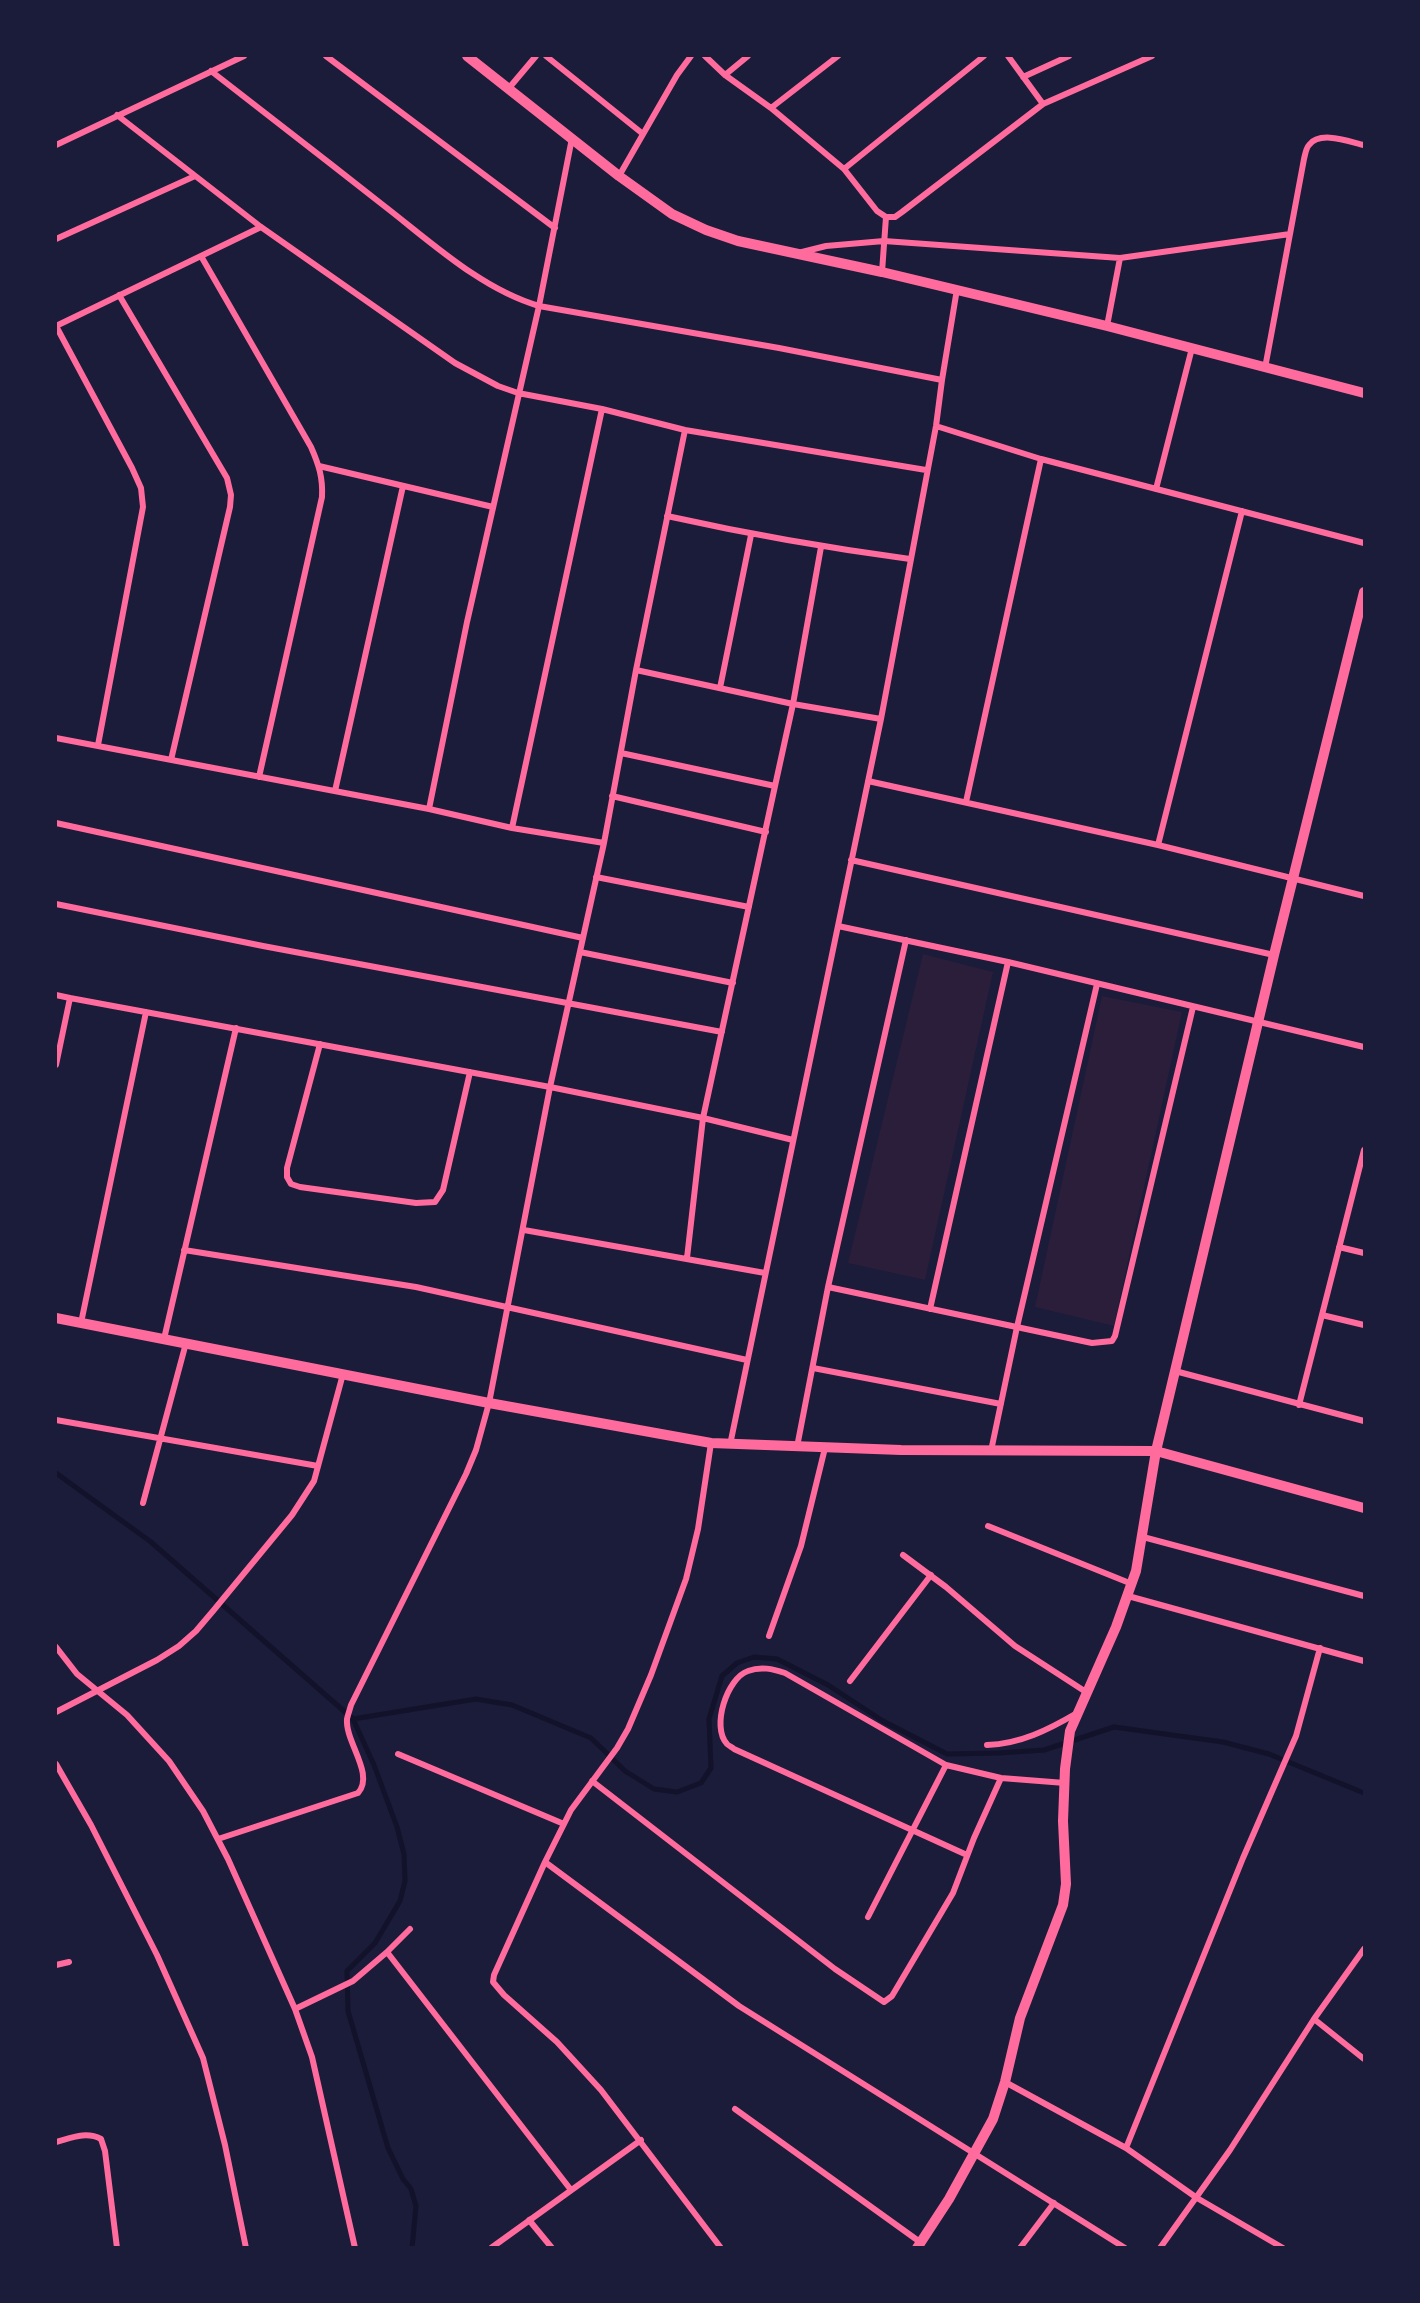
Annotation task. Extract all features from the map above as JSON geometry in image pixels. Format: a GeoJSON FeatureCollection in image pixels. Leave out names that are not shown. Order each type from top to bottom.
{"type":"FeatureCollection","features":[{"type":"Feature","properties":{"kind":"street"},"geometry":{"type":"LineString","coordinates":[[56,145],[244,56]]}},
{"type":"Feature","properties":{"kind":"street"},"geometry":{"type":"LineString","coordinates":[[326,56],[555,228]]}},
{"type":"Feature","properties":{"kind":"street"},"geometry":{"type":"LineString","coordinates":[[467,56],[619,176],[672,214],[706,231],[957,289],[1365,393]]}},
{"type":"Feature","properties":{"kind":"street"},"geometry":{"type":"LineString","coordinates":[[509,88],[536,56]]}},
{"type":"Feature","properties":{"kind":"street"},"geometry":{"type":"LineString","coordinates":[[546,56],[643,134]]}},
{"type":"Feature","properties":{"kind":"street"},"geometry":{"type":"LineString","coordinates":[[619,176],[690,56]]}},
{"type":"Feature","properties":{"kind":"street"},"geometry":{"type":"LineString","coordinates":[[705,56],[725,75],[771,108],[844,169],[877,211],[886,218],[895,217],[903,212],[1043,104],[1152,56]]}},
{"type":"Feature","properties":{"kind":"street"},"geometry":{"type":"LineString","coordinates":[[725,75],[748,56]]}},
{"type":"Feature","properties":{"kind":"street"},"geometry":{"type":"LineString","coordinates":[[771,108],[838,56]]}},
{"type":"Feature","properties":{"kind":"street"},"geometry":{"type":"LineString","coordinates":[[844,169],[984,56]]}},
{"type":"Feature","properties":{"kind":"street"},"geometry":{"type":"LineString","coordinates":[[1008,56],[1043,104]]}},
{"type":"Feature","properties":{"kind":"street"},"geometry":{"type":"LineString","coordinates":[[1023,77],[1069,56]]}},
{"type":"Feature","properties":{"kind":"street"},"geometry":{"type":"LineString","coordinates":[[211,71],[463,266],[515,299],[539,306],[779,348],[942,380]]}},
{"type":"Feature","properties":{"kind":"street"},"geometry":{"type":"LineString","coordinates":[[117,115],[261,227],[455,363],[498,386],[518,393],[685,430],[926,470]]}},
{"type":"Feature","properties":{"kind":"street"},"geometry":{"type":"LineString","coordinates":[[429,809],[466,622],[539,306],[572,137]]}},
{"type":"Feature","properties":{"kind":"street"},"geometry":{"type":"LineString","coordinates":[[1265,368],[1309,145],[1318,139],[1330,138],[1365,145]]}},
{"type":"Feature","properties":{"kind":"street"},"geometry":{"type":"LineString","coordinates":[[56,239],[195,176]]}},
{"type":"Feature","properties":{"kind":"street"},"geometry":{"type":"LineString","coordinates":[[882,272],[886,218]]}},
{"type":"Feature","properties":{"kind":"street"},"geometry":{"type":"LineString","coordinates":[[98,746],[143,507],[141,488],[132,468],[56,326],[261,227]]}},
{"type":"Feature","properties":{"kind":"street"},"geometry":{"type":"LineString","coordinates":[[798,253],[826,246],[884,241],[1120,258],[1290,234]]}},
{"type":"Feature","properties":{"kind":"street"},"geometry":{"type":"LineString","coordinates":[[201,256],[311,447],[323,481],[322,497],[259,777]]}},
{"type":"Feature","properties":{"kind":"street"},"geometry":{"type":"LineString","coordinates":[[1107,326],[1120,258]]}},
{"type":"Feature","properties":{"kind":"street"},"geometry":{"type":"LineString","coordinates":[[730,1445],[881,720],[936,426],[957,289]]}},
{"type":"Feature","properties":{"kind":"street"},"geometry":{"type":"LineString","coordinates":[[119,296],[226,478],[231,495],[171,760]]}},
{"type":"Feature","properties":{"kind":"street"},"geometry":{"type":"LineString","coordinates":[[1155,489],[1192,348]]}},
{"type":"Feature","properties":{"kind":"street"},"geometry":{"type":"LineString","coordinates":[[512,828],[602,410]]}},
{"type":"Feature","properties":{"kind":"street"},"geometry":{"type":"LineString","coordinates":[[936,426],[1041,459],[1365,543]]}},
{"type":"Feature","properties":{"kind":"street"},"geometry":{"type":"LineString","coordinates":[[218,1839],[358,1793],[363,1787],[364,1776],[348,1727],[347,1718],[351,1705],[476,1450],[489,1403],[550,1087],[604,843],[636,670],[685,430]]}},
{"type":"Feature","properties":{"kind":"street"},"geometry":{"type":"LineString","coordinates":[[966,802],[1041,459]]}},
{"type":"Feature","properties":{"kind":"street"},"geometry":{"type":"LineString","coordinates":[[319,466],[493,507]]}},
{"type":"Feature","properties":{"kind":"street"},"geometry":{"type":"LineString","coordinates":[[335,791],[403,486]]}},
{"type":"Feature","properties":{"kind":"street"},"geometry":{"type":"LineString","coordinates":[[1158,845],[1242,511]]}},
{"type":"Feature","properties":{"kind":"street"},"geometry":{"type":"LineString","coordinates":[[667,516],[751,535],[910,559]]}},
{"type":"Feature","properties":{"kind":"street"},"geometry":{"type":"LineString","coordinates":[[720,688],[751,535]]}},
{"type":"Feature","properties":{"kind":"street"},"geometry":{"type":"LineString","coordinates":[[687,1258],[704,1118],[793,704],[821,547]]}},
{"type":"Feature","properties":{"kind":"street"},"geometry":{"type":"LineString","coordinates":[[735,2109],[918,2245],[949,2199],[993,2119],[1005,2082],[1020,2018],[1063,1905],[1066,1884],[1063,1821],[1065,1769],[1070,1731],[1105,1654],[1132,1584],[1143,1537],[1156,1451],[1260,1022],[1274,955],[1365,592]]}},
{"type":"Feature","properties":{"kind":"street"},"geometry":{"type":"LineString","coordinates":[[636,670],[793,704],[881,720]]}},
{"type":"Feature","properties":{"kind":"street"},"geometry":{"type":"LineString","coordinates":[[56,738],[429,809],[512,828],[604,843]]}},
{"type":"Feature","properties":{"kind":"street"},"geometry":{"type":"LineString","coordinates":[[621,753],[776,786]]}},
{"type":"Feature","properties":{"kind":"street"},"geometry":{"type":"LineString","coordinates":[[868,782],[1158,845],[1365,896]]}},
{"type":"Feature","properties":{"kind":"street"},"geometry":{"type":"LineString","coordinates":[[612,796],[766,832]]}},
{"type":"Feature","properties":{"kind":"street"},"geometry":{"type":"LineString","coordinates":[[56,823],[583,938]]}},
{"type":"Feature","properties":{"kind":"street"},"geometry":{"type":"LineString","coordinates":[[851,860],[1274,955]]}},
{"type":"Feature","properties":{"kind":"street"},"geometry":{"type":"LineString","coordinates":[[596,877],[749,907]]}},
{"type":"Feature","properties":{"kind":"street"},"geometry":{"type":"LineString","coordinates":[[56,904],[722,1032]]}},
{"type":"Feature","properties":{"kind":"street"},"geometry":{"type":"LineString","coordinates":[[838,926],[1008,962],[1365,1047]]}},
{"type":"Feature","properties":{"kind":"street"},"geometry":{"type":"LineString","coordinates":[[797,1448],[828,1287],[906,940]]}},
{"type":"Feature","properties":{"kind":"street"},"geometry":{"type":"LineString","coordinates":[[580,952],[732,983]]}},
{"type":"Feature","properties":{"kind":"street"},"geometry":{"type":"LineString","coordinates":[[930,1309],[1008,962]]}},
{"type":"Feature","properties":{"kind":"street"},"geometry":{"type":"LineString","coordinates":[[991,1451],[1017,1327],[1097,984]]}},
{"type":"Feature","properties":{"kind":"street"},"geometry":{"type":"LineString","coordinates":[[56,995],[550,1087],[704,1118],[793,1140]]}},
{"type":"Feature","properties":{"kind":"street"},"geometry":{"type":"LineString","coordinates":[[56,1065],[70,998]]}},
{"type":"Feature","properties":{"kind":"street"},"geometry":{"type":"LineString","coordinates":[[828,1287],[1092,1343],[1103,1344],[1112,1341],[1193,1007]]}},
{"type":"Feature","properties":{"kind":"street"},"geometry":{"type":"LineString","coordinates":[[81,1323],[146,1012]]}},
{"type":"Feature","properties":{"kind":"street"},"geometry":{"type":"LineString","coordinates":[[164,1339],[236,1028]]}},
{"type":"Feature","properties":{"kind":"street"},"geometry":{"type":"LineString","coordinates":[[320,1044],[288,1167],[287,1177],[291,1184],[300,1187],[416,1203],[435,1202],[443,1190],[470,1072]]}},
{"type":"Feature","properties":{"kind":"street"},"geometry":{"type":"LineString","coordinates":[[1299,1405],[1365,1150]]}},
{"type":"Feature","properties":{"kind":"street"},"geometry":{"type":"LineString","coordinates":[[524,1230],[765,1273]]}},
{"type":"Feature","properties":{"kind":"street"},"geometry":{"type":"LineString","coordinates":[[1339,1247],[1365,1253]]}},
{"type":"Feature","properties":{"kind":"street"},"geometry":{"type":"LineString","coordinates":[[184,1250],[416,1287],[747,1360]]}},
{"type":"Feature","properties":{"kind":"street"},"geometry":{"type":"LineString","coordinates":[[1322,1316],[1365,1325]]}},
{"type":"Feature","properties":{"kind":"street"},"geometry":{"type":"LineString","coordinates":[[56,1318],[489,1403],[711,1443],[797,1448],[1156,1451],[1365,1508]]}},
{"type":"Feature","properties":{"kind":"street"},"geometry":{"type":"LineString","coordinates":[[143,1503],[186,1343]]}},
{"type":"Feature","properties":{"kind":"street"},"geometry":{"type":"LineString","coordinates":[[813,1368],[1001,1404]]}},
{"type":"Feature","properties":{"kind":"street"},"geometry":{"type":"LineString","coordinates":[[1175,1371],[1365,1421]]}},
{"type":"Feature","properties":{"kind":"street"},"geometry":{"type":"LineString","coordinates":[[56,1712],[157,1660],[179,1646],[213,1611],[304,1498],[314,1481],[343,1373]]}},
{"type":"Feature","properties":{"kind":"street"},"geometry":{"type":"LineString","coordinates":[[56,1420],[318,1466]]}},
{"type":"Feature","properties":{"kind":"street"},"geometry":{"type":"LineString","coordinates":[[711,1443],[698,1529],[686,1579],[651,1675],[628,1729],[617,1748],[564,1824],[500,1960],[493,1982],[504,1995],[558,2042],[601,2090],[721,2247]]}},
{"type":"Feature","properties":{"kind":"street"},"geometry":{"type":"LineString","coordinates":[[770,1636],[801,1546],[825,1448]]}},
{"type":"Feature","properties":{"kind":"street"},"geometry":{"type":"LineString","coordinates":[[988,1526],[1132,1584]]}},
{"type":"Feature","properties":{"kind":"street"},"geometry":{"type":"LineString","coordinates":[[1143,1537],[1365,1596]]}},
{"type":"Feature","properties":{"kind":"street"},"geometry":{"type":"LineString","coordinates":[[903,1555],[931,1575],[1015,1646],[1086,1692]]}},
{"type":"Feature","properties":{"kind":"street"},"geometry":{"type":"LineString","coordinates":[[850,1681],[931,1575]]}},
{"type":"Feature","properties":{"kind":"street"},"geometry":{"type":"LineString","coordinates":[[1128,1596],[1365,1661]]}},
{"type":"Feature","properties":{"kind":"street"},"geometry":{"type":"LineString","coordinates":[[56,1647],[77,1674],[127,1715],[169,1761],[193,1794],[218,1839],[256,1916],[296,2009],[312,2057],[355,2247]]}},
{"type":"Feature","properties":{"kind":"street"},"geometry":{"type":"LineString","coordinates":[[1126,2148],[1289,1752],[1303,1714],[1320,1648]]}},
{"type":"Feature","properties":{"kind":"street"},"geometry":{"type":"LineString","coordinates":[[968,1855],[734,1749],[726,1743],[721,1732],[721,1719],[729,1687],[747,1671],[770,1668],[785,1673],[946,1766],[1001,1778],[1065,1783]]}},
{"type":"Feature","properties":{"kind":"street"},"geometry":{"type":"LineString","coordinates":[[987,1745],[1015,1742],[1038,1734],[1077,1713]]}},
{"type":"Feature","properties":{"kind":"street"},"geometry":{"type":"LineString","coordinates":[[398,1754],[564,1824]]}},
{"type":"Feature","properties":{"kind":"street"},"geometry":{"type":"LineString","coordinates":[[56,1764],[91,1826],[157,1954],[203,2058],[225,2145],[246,2247]]}},
{"type":"Feature","properties":{"kind":"street"},"geometry":{"type":"LineString","coordinates":[[868,1917],[915,1831],[946,1766]]}},
{"type":"Feature","properties":{"kind":"street"},"geometry":{"type":"LineString","coordinates":[[592,1781],[835,1969],[884,2002],[892,1996],[953,1893],[1001,1778]]}},
{"type":"Feature","properties":{"kind":"street"},"geometry":{"type":"LineString","coordinates":[[545,1862],[739,2006],[1125,2247]]}},
{"type":"Feature","properties":{"kind":"street"},"geometry":{"type":"LineString","coordinates":[[296,2009],[353,1981],[410,1929]]}},
{"type":"Feature","properties":{"kind":"street"},"geometry":{"type":"LineString","coordinates":[[1160,2247],[1197,2198],[1260,2105],[1314,2019],[1365,1949]]}},
{"type":"Feature","properties":{"kind":"street"},"geometry":{"type":"LineString","coordinates":[[387,1952],[571,2190]]}},
{"type":"Feature","properties":{"kind":"street"},"geometry":{"type":"LineString","coordinates":[[56,1965],[69,1962]]}},
{"type":"Feature","properties":{"kind":"street"},"geometry":{"type":"LineString","coordinates":[[1314,2019],[1365,2059]]}},
{"type":"Feature","properties":{"kind":"street"},"geometry":{"type":"LineString","coordinates":[[1005,2082],[1126,2148],[1197,2198],[1283,2247]]}},
{"type":"Feature","properties":{"kind":"street"},"geometry":{"type":"LineString","coordinates":[[56,2142],[93,2134],[101,2139],[105,2151],[117,2247]]}},
{"type":"Feature","properties":{"kind":"street"},"geometry":{"type":"LineString","coordinates":[[491,2247],[641,2140]]}},
{"type":"Feature","properties":{"kind":"street"},"geometry":{"type":"LineString","coordinates":[[1020,2247],[1054,2203]]}},
{"type":"Feature","properties":{"kind":"street"},"geometry":{"type":"LineString","coordinates":[[529,2220],[552,2247]]}},
{"type":"Feature","properties":{"kind":"shaded area"},"geometry":{"type":"Polygon","coordinates":[[[923,954],[993,972],[925,1280],[848,1263],[923,954]]]}},
{"type":"Feature","properties":{"kind":"shaded area"},"geometry":{"type":"Polygon","coordinates":[[[1102,996],[1182,1012],[1114,1326],[1035,1307],[1102,996]]]}},
{"type":"Feature","properties":{"kind":"waterway"},"geometry":{"type":"LineString","coordinates":[[56,1473],[151,1542],[353,1719],[374,1765],[397,1827],[404,1854],[405,1881],[400,1901],[375,1943],[347,1971],[348,2011],[388,2148],[403,2179],[411,2189],[416,2206],[412,2248]]}},
{"type":"Feature","properties":{"kind":"waterway"},"geometry":{"type":"LineString","coordinates":[[353,1719],[476,1699],[512,1705],[591,1738],[625,1771],[654,1789],[677,1792],[701,1783],[711,1768],[709,1719],[722,1676],[737,1663],[754,1657],[777,1659],[828,1685],[883,1721],[947,1754],[1044,1750],[1114,1727],[1223,1742],[1269,1754],[1364,1793]]}}]}
